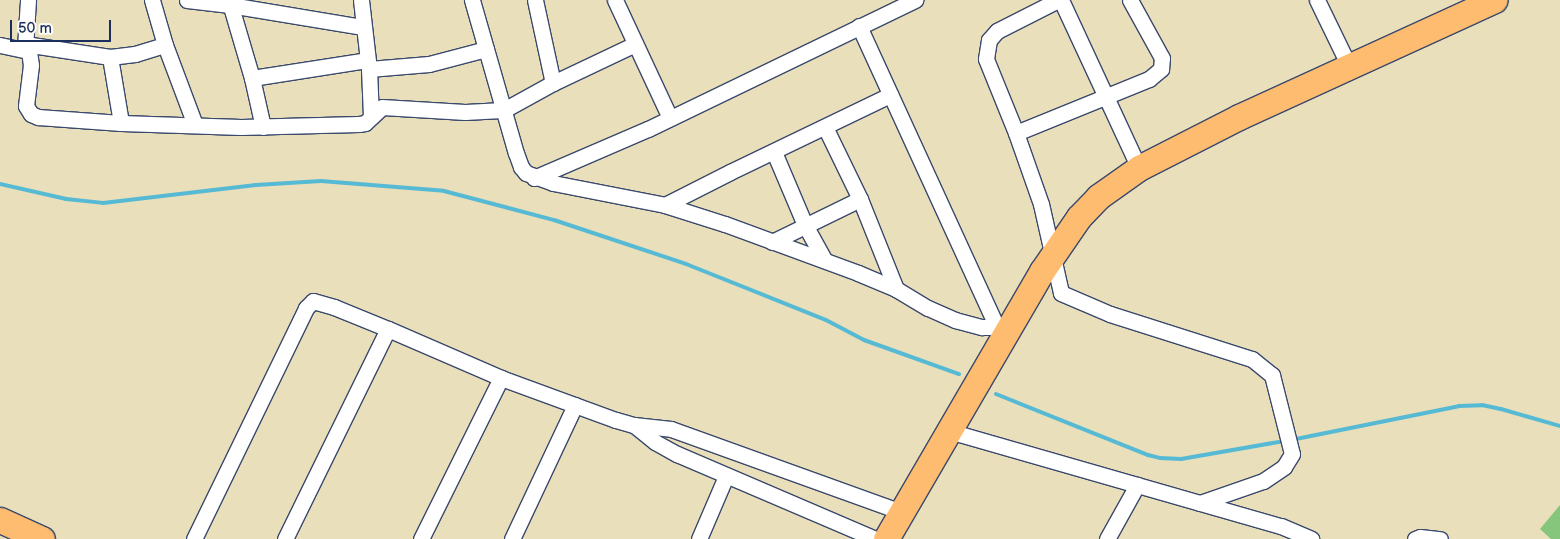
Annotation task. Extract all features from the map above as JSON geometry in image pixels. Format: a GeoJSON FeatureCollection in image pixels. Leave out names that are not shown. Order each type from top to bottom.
{"type":"FeatureCollection","features":[{"type":"Feature","properties":{"kind":"main road"},"geometry":{"type":"LineString","coordinates":[[886,539],[949,431],[999,333],[1079,217],[1098,197],[1140,168],[1239,117],[1494,0]]}},
{"type":"Feature","properties":{"kind":"main road"},"geometry":{"type":"LineString","coordinates":[[0,520],[42,539]]}},
{"type":"Feature","properties":{"kind":"street"},"geometry":{"type":"LineString","coordinates":[[28,0],[25,46],[31,58],[26,106],[31,114],[45,118],[120,123],[263,127],[359,124],[371,117],[382,106],[465,112],[504,110],[553,83],[636,44]]}},
{"type":"Feature","properties":{"kind":"street"},"geometry":{"type":"LineString","coordinates":[[152,0],[165,45],[195,125]]}},
{"type":"Feature","properties":{"kind":"street"},"geometry":{"type":"LineString","coordinates":[[187,0],[230,2],[363,27]]}},
{"type":"Feature","properties":{"kind":"street"},"geometry":{"type":"LineString","coordinates":[[361,0],[368,64],[371,117]]}},
{"type":"Feature","properties":{"kind":"street"},"geometry":{"type":"LineString","coordinates":[[472,0],[521,167],[534,178],[665,206],[823,258],[896,289],[955,320],[999,333]]}},
{"type":"Feature","properties":{"kind":"street"},"geometry":{"type":"LineString","coordinates":[[535,0],[553,83]]}},
{"type":"Feature","properties":{"kind":"street"},"geometry":{"type":"LineString","coordinates":[[615,0],[670,118]]}},
{"type":"Feature","properties":{"kind":"street"},"geometry":{"type":"LineString","coordinates":[[534,178],[670,118],[915,0]]}},
{"type":"Feature","properties":{"kind":"street"},"geometry":{"type":"LineString","coordinates":[[1140,168],[1060,0],[997,32],[989,40],[986,59],[1016,133],[1040,204],[1061,293],[1110,314],[1252,359],[1272,375],[1292,454],[1284,467],[1264,481],[1200,503]]}},
{"type":"Feature","properties":{"kind":"street"},"geometry":{"type":"LineString","coordinates":[[1016,133],[1149,79],[1161,69],[1162,58],[1130,0]]}},
{"type":"Feature","properties":{"kind":"street"},"geometry":{"type":"LineString","coordinates":[[1317,0],[1349,66]]}},
{"type":"Feature","properties":{"kind":"street"},"geometry":{"type":"LineString","coordinates":[[230,2],[252,78],[263,127]]}},
{"type":"Feature","properties":{"kind":"street"},"geometry":{"type":"LineString","coordinates":[[859,26],[999,333]]}},
{"type":"Feature","properties":{"kind":"street"},"geometry":{"type":"LineString","coordinates":[[0,45],[25,46],[110,57],[135,54],[165,45]]}},
{"type":"Feature","properties":{"kind":"street"},"geometry":{"type":"LineString","coordinates":[[252,78],[368,64],[429,64],[486,49]]}},
{"type":"Feature","properties":{"kind":"street"},"geometry":{"type":"LineString","coordinates":[[110,57],[120,123]]}},
{"type":"Feature","properties":{"kind":"street"},"geometry":{"type":"LineString","coordinates":[[665,206],[730,172],[890,95]]}},
{"type":"Feature","properties":{"kind":"street"},"geometry":{"type":"LineString","coordinates":[[825,127],[860,199],[896,289]]}},
{"type":"Feature","properties":{"kind":"street"},"geometry":{"type":"LineString","coordinates":[[774,152],[805,225],[823,258]]}},
{"type":"Feature","properties":{"kind":"street"},"geometry":{"type":"LineString","coordinates":[[772,242],[860,199]]}},
{"type":"Feature","properties":{"kind":"street"},"geometry":{"type":"LineString","coordinates":[[194,539],[310,303],[314,302],[334,307],[500,378],[575,405],[634,425],[671,429],[902,512]]}},
{"type":"Feature","properties":{"kind":"street"},"geometry":{"type":"LineString","coordinates":[[286,539],[388,329]]}},
{"type":"Feature","properties":{"kind":"street"},"geometry":{"type":"LineString","coordinates":[[421,539],[500,378]]}},
{"type":"Feature","properties":{"kind":"street"},"geometry":{"type":"LineString","coordinates":[[512,539],[575,405]]}},
{"type":"Feature","properties":{"kind":"street"},"geometry":{"type":"LineString","coordinates":[[634,425],[664,447],[726,476],[875,539]]}},
{"type":"Feature","properties":{"kind":"street"},"geometry":{"type":"LineString","coordinates":[[949,431],[1289,529],[1311,539]]}},
{"type":"Feature","properties":{"kind":"street"},"geometry":{"type":"LineString","coordinates":[[699,539],[726,476]]}},
{"type":"Feature","properties":{"kind":"street"},"geometry":{"type":"LineString","coordinates":[[1107,539],[1137,485]]}},
{"type":"Feature","properties":{"kind":"street"},"geometry":{"type":"LineString","coordinates":[[1415,539],[1420,537],[1440,539]]}},
{"type":"Feature","properties":{"kind":"green space"},"geometry":{"type":"Polygon","coordinates":[[[1560,505],[1560,539],[1551,539],[1540,529],[1560,505]]]}},
{"type":"Feature","properties":{"kind":"waterway"},"geometry":{"type":"LineString","coordinates":[[0,184],[66,199],[103,203],[256,185],[321,181],[444,191],[554,220],[686,264],[826,320],[864,340],[959,374]]}},
{"type":"Feature","properties":{"kind":"waterway"},"geometry":{"type":"LineString","coordinates":[[996,394],[1148,455],[1160,458],[1181,459],[1284,441]]}},
{"type":"Feature","properties":{"kind":"waterway"},"geometry":{"type":"LineString","coordinates":[[1291,440],[1459,406],[1482,405],[1560,426]]}}]}
